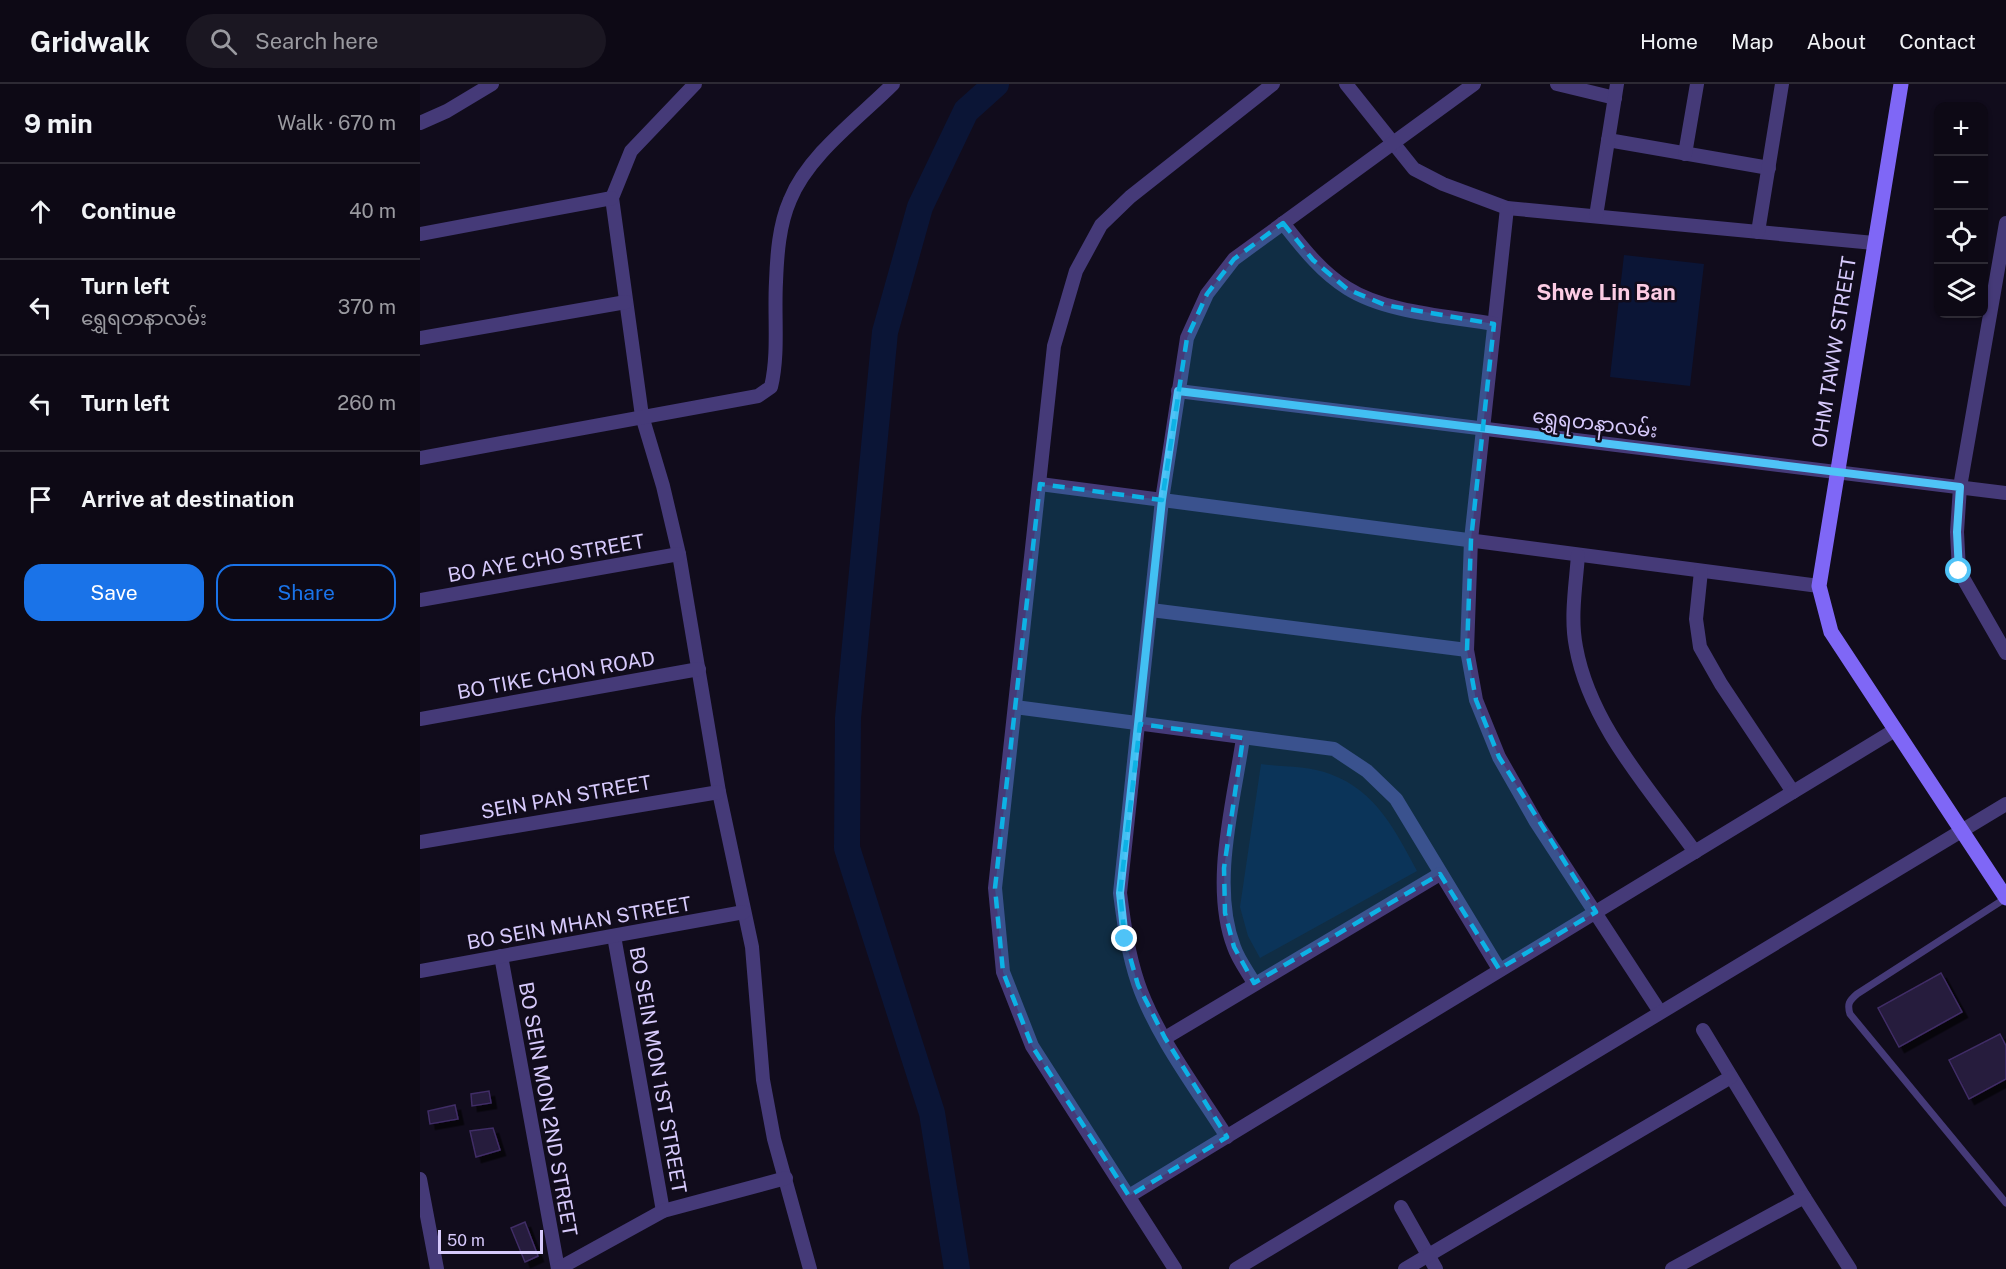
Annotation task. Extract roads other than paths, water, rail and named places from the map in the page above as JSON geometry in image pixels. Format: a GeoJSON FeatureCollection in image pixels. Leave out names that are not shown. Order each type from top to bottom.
{"type":"FeatureCollection","features":[{"type":"Feature","properties":{"kind":"street"},"geometry":{"type":"LineString","coordinates":[[420,123],[447,111],[492,84]]}},
{"type":"Feature","properties":{"kind":"street"},"geometry":{"type":"LineString","coordinates":[[695,84],[631,151],[612,198],[642,416],[663,486],[679,554],[719,792],[752,947],[763,1080],[774,1139],[810,1269]]}},
{"type":"Feature","properties":{"kind":"street"},"geometry":{"type":"LineString","coordinates":[[420,458],[758,396],[771,387],[775,369],[776,282],[780,236],[790,200],[808,167],[893,84]]}},
{"type":"Feature","properties":{"kind":"street"},"geometry":{"type":"LineString","coordinates":[[1175,1269],[1032,1046],[1003,972],[995,888],[1054,346],[1076,271],[1101,225],[1130,196],[1273,84]]}},
{"type":"Feature","properties":{"kind":"street"},"geometry":{"type":"LineString","coordinates":[[1346,84],[1413,168],[1443,184],[1507,208],[1874,243]]}},
{"type":"Feature","properties":{"kind":"street"},"geometry":{"type":"LineString","coordinates":[[1227,1137],[1165,1038],[1138,985],[1125,939],[1120,893],[1140,724],[1162,500],[1187,338],[1207,294],[1234,259],[1474,84]]}},
{"type":"Feature","properties":{"kind":"street"},"geometry":{"type":"LineString","coordinates":[[1557,84],[1616,91],[1596,216]]}},
{"type":"Feature","properties":{"kind":"street"},"geometry":{"type":"LineString","coordinates":[[1686,154],[1697,84]]}},
{"type":"Feature","properties":{"kind":"street"},"geometry":{"type":"LineString","coordinates":[[1758,232],[1782,84]]}},
{"type":"Feature","properties":{"kind":"street","name":"OHM TAWW STREET"},"geometry":{"type":"LineString","coordinates":[[1900,84],[1819,586],[1831,632],[2006,898]]}},
{"type":"Feature","properties":{"kind":"street"},"geometry":{"type":"LineString","coordinates":[[1608,140],[1768,168]]}},
{"type":"Feature","properties":{"kind":"street"},"geometry":{"type":"LineString","coordinates":[[420,234],[612,198]]}},
{"type":"Feature","properties":{"kind":"street"},"geometry":{"type":"LineString","coordinates":[[1507,208],[1471,540],[1467,650],[1476,700],[1499,757],[1536,822],[1660,1012]]}},
{"type":"Feature","properties":{"kind":"street"},"geometry":{"type":"LineString","coordinates":[[1283,223],[1313,260],[1347,289],[1385,305],[1494,324]]}},
{"type":"Feature","properties":{"kind":"street"},"geometry":{"type":"LineString","coordinates":[[2006,223],[1960,487],[1957,532],[1959,571],[2006,653]]}},
{"type":"Feature","properties":{"kind":"street"},"geometry":{"type":"LineString","coordinates":[[420,338],[626,302]]}},
{"type":"Feature","properties":{"kind":"street","name":"ရွှေရတနာလမ်း"},"geometry":{"type":"LineString","coordinates":[[1178,391],[2006,494]]}},
{"type":"Feature","properties":{"kind":"street"},"geometry":{"type":"LineString","coordinates":[[1040,484],[1819,586]]}},
{"type":"Feature","properties":{"kind":"street","name":"BO AYE CHO STREET"},"geometry":{"type":"LineString","coordinates":[[420,600],[679,554]]}},
{"type":"Feature","properties":{"kind":"street"},"geometry":{"type":"LineString","coordinates":[[1578,555],[1575,645],[1589,697],[1616,743],[1695,852]]}},
{"type":"Feature","properties":{"kind":"street"},"geometry":{"type":"LineString","coordinates":[[1701,571],[1696,619],[1700,647],[1721,684],[1793,792]]}},
{"type":"Feature","properties":{"kind":"street"},"geometry":{"type":"LineString","coordinates":[[1151,610],[1467,650]]}},
{"type":"Feature","properties":{"kind":"street","name":"BO TIKE CHON ROAD"},"geometry":{"type":"LineString","coordinates":[[420,718],[699,669]]}},
{"type":"Feature","properties":{"kind":"street"},"geometry":{"type":"LineString","coordinates":[[1015,707],[1334,749],[1367,771],[1395,799],[1498,969]]}},
{"type":"Feature","properties":{"kind":"street"},"geometry":{"type":"LineString","coordinates":[[1129,1196],[1498,969],[1895,730]]}},
{"type":"Feature","properties":{"kind":"street"},"geometry":{"type":"LineString","coordinates":[[1243,738],[1224,868],[1225,913],[1234,947],[1254,983]]}},
{"type":"Feature","properties":{"kind":"street","name":"SEIN PAN STREET"},"geometry":{"type":"LineString","coordinates":[[420,842],[719,792]]}},
{"type":"Feature","properties":{"kind":"street"},"geometry":{"type":"LineString","coordinates":[[1236,1269],[2006,804]]}},
{"type":"Feature","properties":{"kind":"street"},"geometry":{"type":"LineString","coordinates":[[1165,1038],[1440,874]]}},
{"type":"Feature","properties":{"kind":"street","name":"BO SEIN MHAN STREET"},"geometry":{"type":"LineString","coordinates":[[420,971],[744,912]]}},
{"type":"Feature","properties":{"kind":"street","name":"BO SEIN MON 1ST STREET"},"geometry":{"type":"LineString","coordinates":[[614,936],[663,1211]]}},
{"type":"Feature","properties":{"kind":"street","name":"BO SEIN MON 2ND STREET"},"geometry":{"type":"LineString","coordinates":[[501,956],[558,1269]]}},
{"type":"Feature","properties":{"kind":"street"},"geometry":{"type":"LineString","coordinates":[[1703,1030],[1850,1269]]}},
{"type":"Feature","properties":{"kind":"street"},"geometry":{"type":"LineString","coordinates":[[1405,1269],[1731,1077]]}},
{"type":"Feature","properties":{"kind":"street"},"geometry":{"type":"LineString","coordinates":[[558,1269],[663,1211],[786,1178]]}},
{"type":"Feature","properties":{"kind":"street"},"geometry":{"type":"LineString","coordinates":[[420,1179],[437,1269]]}},
{"type":"Feature","properties":{"kind":"street"},"geometry":{"type":"LineString","coordinates":[[1672,1269],[1804,1197]]}},
{"type":"Feature","properties":{"kind":"street"},"geometry":{"type":"LineString","coordinates":[[1401,1207],[1436,1269]]}},
{"type":"Feature","properties":{"kind":"lane"},"geometry":{"type":"LineString","coordinates":[[2006,898],[1857,994],[1849,1001],[1848,1007],[1850,1014],[2006,1203]]}},
{"type":"Feature","properties":{"kind":"water"},"geometry":{"type":"Polygon","coordinates":[[[1624,255],[1704,264],[1690,386],[1610,377],[1624,255]]]}},
{"type":"Feature","properties":{"kind":"water"},"geometry":{"type":"Polygon","coordinates":[[[1261,764],[1322,771],[1346,781],[1372,801],[1401,841],[1417,871],[1260,958],[1248,936],[1240,907],[1261,764]]]}},
{"type":"Feature","properties":{"kind":"waterway"},"geometry":{"type":"LineString","coordinates":[[957,1269],[932,1113],[847,848],[848,718],[885,332],[920,207],[966,111],[996,84]]}},
{"type":"Feature","properties":{"kind":"district","name":"Shwe Lin Ban"},"geometry":{"type":"Point","coordinates":[1606,292]}}]}
